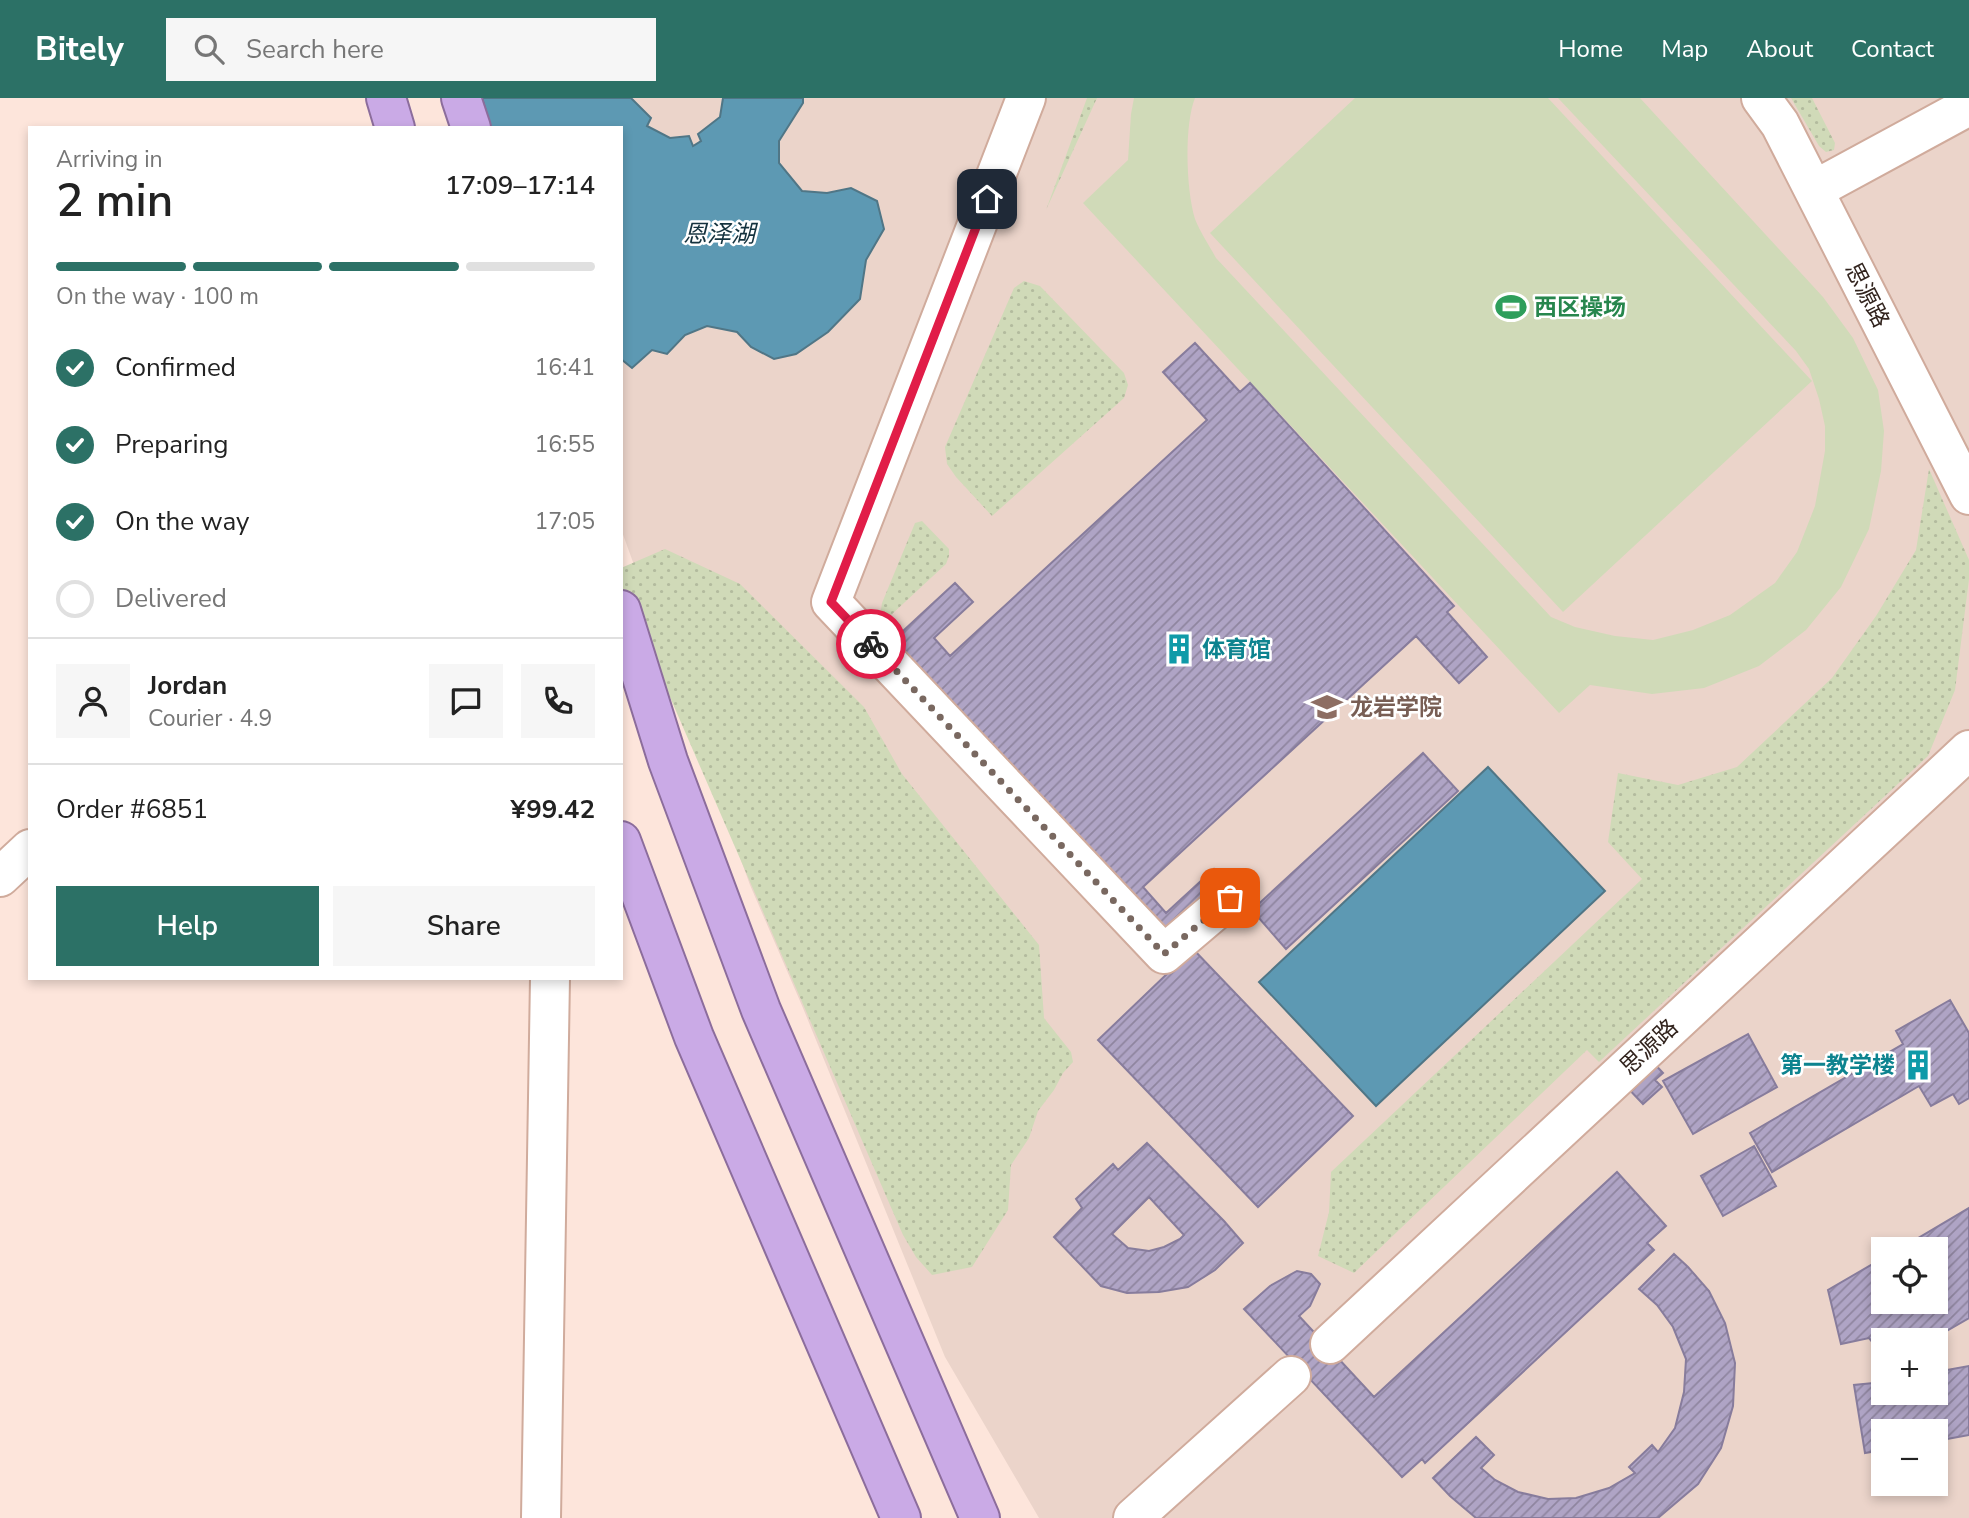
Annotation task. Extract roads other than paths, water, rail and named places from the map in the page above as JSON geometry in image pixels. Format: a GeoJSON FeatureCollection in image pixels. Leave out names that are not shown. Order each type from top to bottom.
{"type":"FeatureCollection","features":[{"type":"Feature","properties":{"kind":"highway"},"geometry":{"type":"LineString","coordinates":[[386,98],[395,126]]}},
{"type":"Feature","properties":{"kind":"highway"},"geometry":{"type":"LineString","coordinates":[[461,98],[470,126]]}},
{"type":"Feature","properties":{"kind":"highway"},"geometry":{"type":"LineString","coordinates":[[623,616],[668,761],[761,1010],[980,1518]]}},
{"type":"Feature","properties":{"kind":"highway"},"geometry":{"type":"LineString","coordinates":[[623,846],[694,1037],[901,1518]]}},
{"type":"Feature","properties":{"kind":"street"},"geometry":{"type":"LineString","coordinates":[[1026,98],[831,602],[1164,954],[1230,898]]}},
{"type":"Feature","properties":{"kind":"street","name":"思源路"},"geometry":{"type":"LineString","coordinates":[[1761,98],[1780,124],[1969,495]]}},
{"type":"Feature","properties":{"kind":"street"},"geometry":{"type":"LineString","coordinates":[[1814,190],[1969,106]]}},
{"type":"Feature","properties":{"kind":"street","name":"思源路"},"geometry":{"type":"LineString","coordinates":[[1330,1343],[1969,750]]}},
{"type":"Feature","properties":{"kind":"street"},"geometry":{"type":"LineString","coordinates":[[0,877],[28,851]]}},
{"type":"Feature","properties":{"kind":"street"},"geometry":{"type":"LineString","coordinates":[[541,1518],[550,980]]}},
{"type":"Feature","properties":{"kind":"street"},"geometry":{"type":"LineString","coordinates":[[1133,1518],[1291,1376]]}},
{"type":"Feature","properties":{"kind":"water","name":"恩泽湖"},"geometry":{"type":"Polygon","coordinates":[[[482,98],[631,98],[651,118],[647,126],[670,138],[689,136],[693,146],[701,141],[698,134],[720,117],[723,98],[803,98],[803,103],[779,141],[779,163],[802,191],[827,193],[851,188],[877,201],[884,229],[866,260],[860,299],[828,332],[796,354],[774,359],[751,347],[737,332],[707,326],[685,335],[667,354],[652,350],[632,368],[623,361],[623,126],[490,126],[482,98]]]}},
{"type":"Feature","properties":{"kind":"water"},"geometry":{"type":"Polygon","coordinates":[[[1488,767],[1605,891],[1376,1106],[1259,982],[1488,767]]]}},
{"type":"Feature","properties":{"kind":"place","name":"西区操场"},"geometry":{"type":"Point","coordinates":[1511,307]}},
{"type":"Feature","properties":{"kind":"place","name":"体育馆"},"geometry":{"type":"Point","coordinates":[1179,649]}},
{"type":"Feature","properties":{"kind":"place","name":"龙岩学院"},"geometry":{"type":"Point","coordinates":[1327,707]}},
{"type":"Feature","properties":{"kind":"place","name":"第一教学楼"},"geometry":{"type":"Point","coordinates":[1918,1065]}}]}
